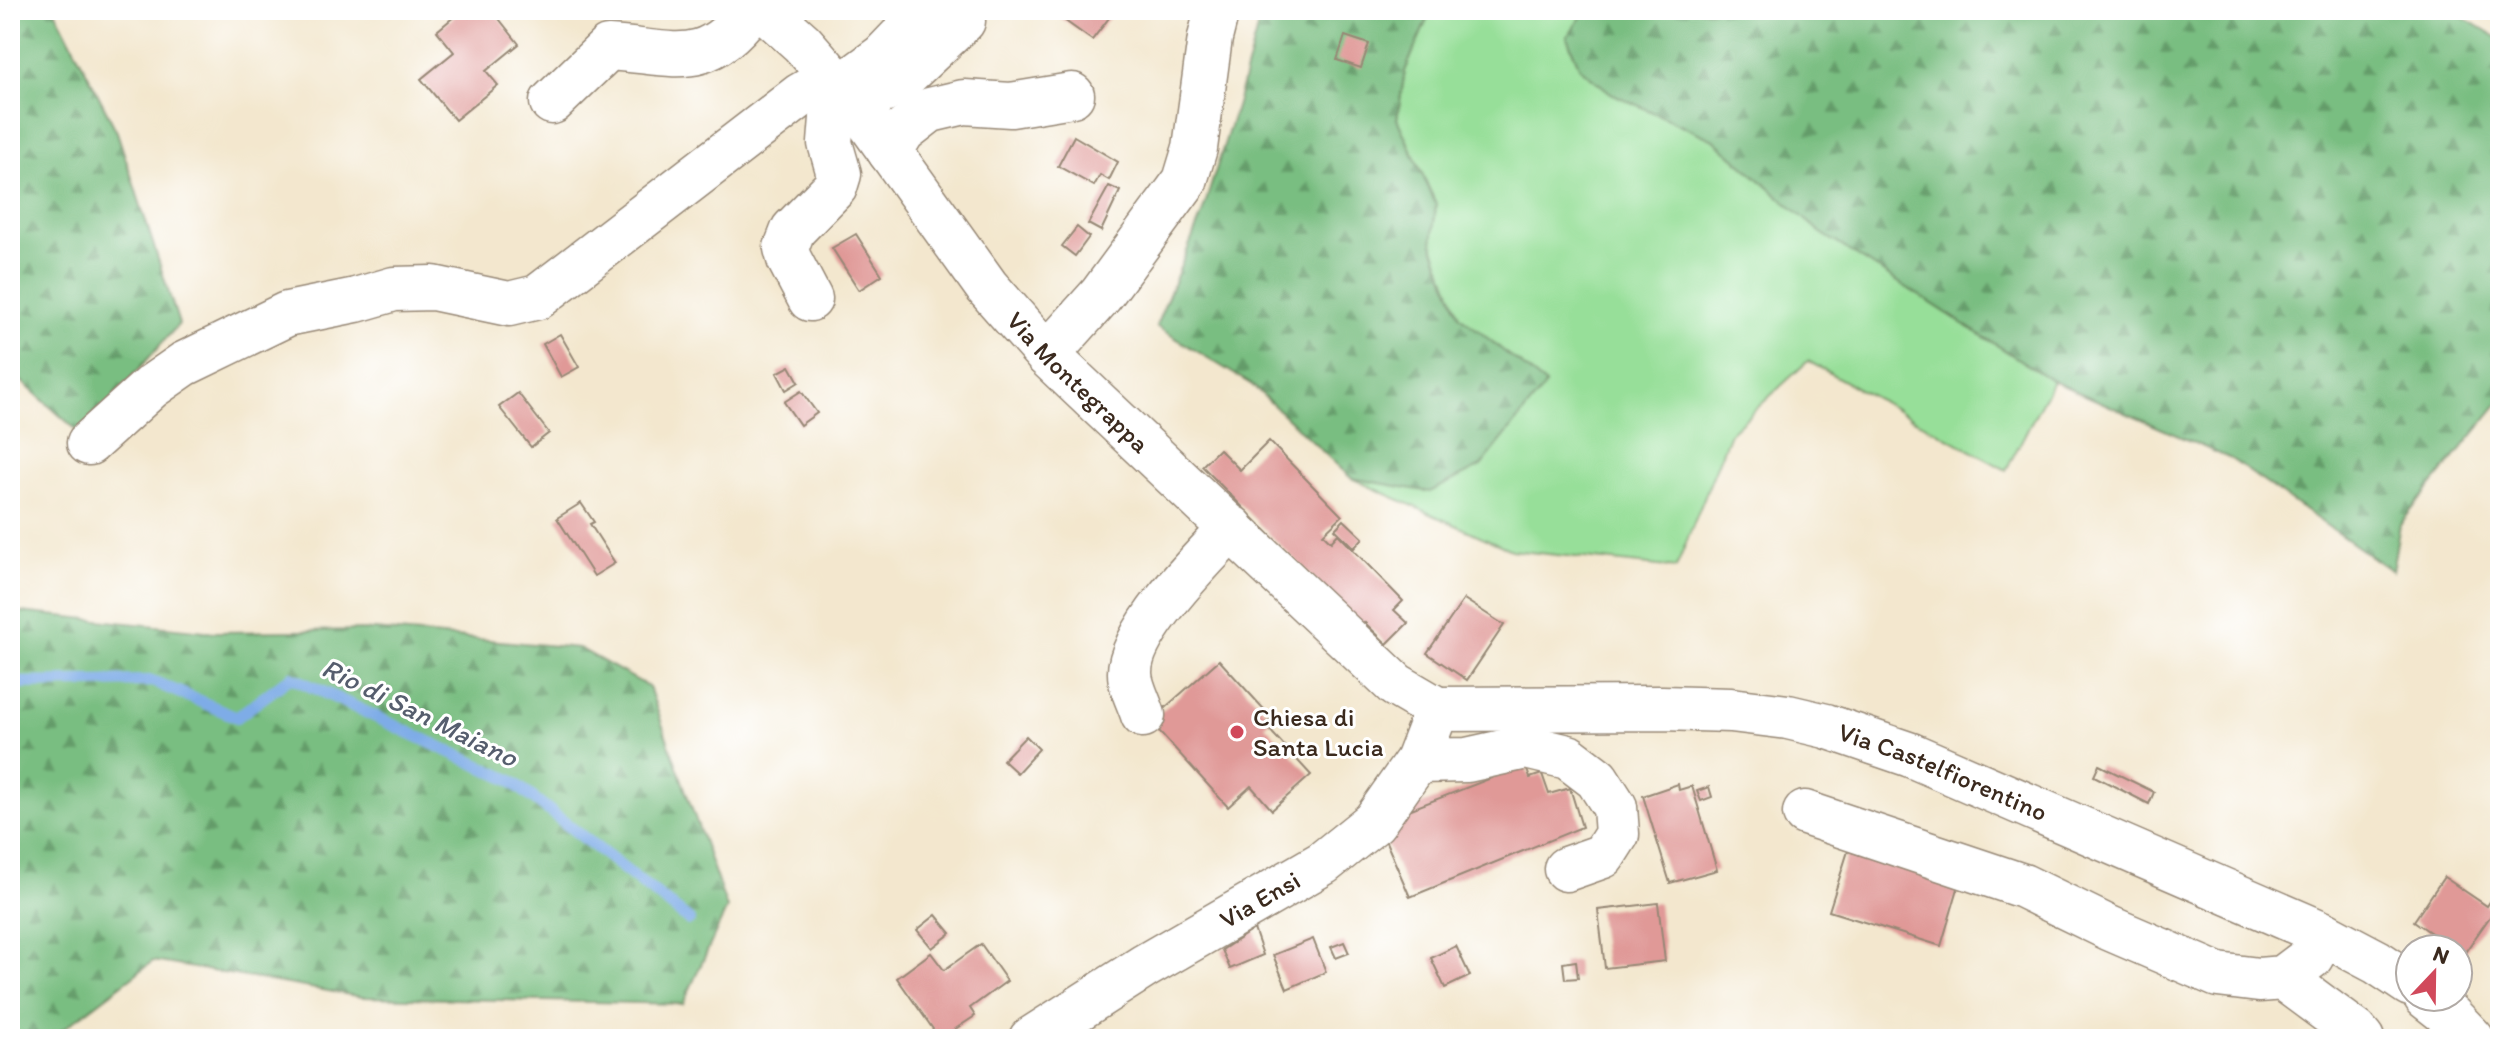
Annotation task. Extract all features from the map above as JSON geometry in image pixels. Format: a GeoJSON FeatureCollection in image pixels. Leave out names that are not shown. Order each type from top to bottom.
{"type":"FeatureCollection","features":[{"type":"Feature","properties":{"kind":"street"},"geometry":{"type":"LineString","coordinates":[[552,102],[608,48],[690,55],[712,48],[724,40],[751,10]]}},
{"type":"Feature","properties":{"kind":"street","name":"Via Montegrappa"},"geometry":{"type":"LineString","coordinates":[[765,10],[802,43],[844,90],[987,287],[1047,355],[1396,685],[1437,709]]}},
{"type":"Feature","properties":{"kind":"street"},"geometry":{"type":"LineString","coordinates":[[1047,355],[1101,295],[1185,181],[1195,148],[1210,38],[1217,10]]}},
{"type":"Feature","properties":{"kind":"street"},"geometry":{"type":"LineString","coordinates":[[810,299],[786,248],[793,230],[835,187],[839,174],[830,143],[832,118],[844,90],[883,56],[945,15]]}},
{"type":"Feature","properties":{"kind":"street"},"geometry":{"type":"LineString","coordinates":[[89,443],[151,387],[184,364],[287,314],[394,289],[433,288],[509,304],[538,297],[801,95],[844,90]]}},
{"type":"Feature","properties":{"kind":"street"},"geometry":{"type":"LineString","coordinates":[[890,152],[903,131],[930,110],[964,102],[1011,105],[1072,95]]}},
{"type":"Feature","properties":{"kind":"street"},"geometry":{"type":"LineString","coordinates":[[1143,715],[1130,674],[1133,653],[1148,627],[1183,581],[1232,528]]}},
{"type":"Feature","properties":{"kind":"street","name":"Via Ensi"},"geometry":{"type":"LineString","coordinates":[[1031,1039],[1145,966],[1323,863],[1374,822],[1417,761],[1437,709]]}},
{"type":"Feature","properties":{"kind":"street","name":"Via Castelfiorentino"},"geometry":{"type":"LineString","coordinates":[[1437,709],[1731,710],[1814,723],[1911,755],[2053,814],[2308,956],[2377,962],[2394,973]]}},
{"type":"Feature","properties":{"kind":"street"},"geometry":{"type":"LineString","coordinates":[[1417,761],[1467,760],[1526,747],[1568,757],[1597,779],[1609,797],[1615,807],[1617,834],[1603,856],[1566,869]]}},
{"type":"Feature","properties":{"kind":"street"},"geometry":{"type":"LineString","coordinates":[[1805,813],[2023,886],[2109,928],[2218,975],[2259,980],[2308,956],[2362,1039]]}},
{"type":"Feature","properties":{"kind":"street"},"geometry":{"type":"LineString","coordinates":[[2446,1013],[2472,1039]]}},
{"type":"Feature","properties":{"kind":"green space"},"geometry":{"type":"Polygon","coordinates":[[[10,10],[55,10],[117,132],[179,324],[81,434],[10,371],[10,10]]]}},
{"type":"Feature","properties":{"kind":"green space"},"geometry":{"type":"Polygon","coordinates":[[[1262,10],[1431,10],[1405,71],[1397,119],[1436,204],[1432,244],[1460,316],[1546,385],[1481,466],[1430,492],[1351,478],[1252,385],[1156,326],[1201,217],[1237,104],[1262,10]]]}},
{"type":"Feature","properties":{"kind":"green space"},"geometry":{"type":"Polygon","coordinates":[[[1431,10],[1586,10],[1567,37],[1580,68],[1611,93],[1714,140],[1820,232],[2053,381],[2006,470],[1808,361],[1730,433],[1676,568],[1511,550],[1351,478],[1430,491],[1545,385],[1460,316],[1432,243],[1436,204],[1397,119],[1405,71],[1431,10]]]}},
{"type":"Feature","properties":{"kind":"green space"},"geometry":{"type":"Polygon","coordinates":[[[1586,10],[2451,10],[2500,39],[2500,402],[2400,524],[2392,571],[2231,459],[2053,381],[1820,232],[1714,140],[1611,93],[1580,68],[1567,37],[1586,10]]]}},
{"type":"Feature","properties":{"kind":"green space"},"geometry":{"type":"Polygon","coordinates":[[[10,611],[215,632],[374,630],[579,648],[649,687],[727,908],[683,1004],[362,997],[153,961],[50,1039],[10,1039],[10,611]]]}},
{"type":"Feature","properties":{"kind":"building"},"geometry":{"type":"Polygon","coordinates":[[[462,10],[492,10],[519,44],[486,71],[498,85],[455,120],[421,79],[454,52],[437,31],[462,10]]]}},
{"type":"Feature","properties":{"kind":"building"},"geometry":{"type":"Polygon","coordinates":[[[1050,10],[1115,10],[1092,40],[1050,10]]]}},
{"type":"Feature","properties":{"kind":"building"},"geometry":{"type":"Polygon","coordinates":[[[1345,36],[1369,44],[1361,68],[1337,60],[1345,36]]]}},
{"type":"Feature","properties":{"kind":"building"},"geometry":{"type":"Polygon","coordinates":[[[1074,136],[1118,162],[1109,180],[1100,175],[1094,186],[1058,166],[1074,136]]]}},
{"type":"Feature","properties":{"kind":"building"},"geometry":{"type":"Polygon","coordinates":[[[1109,186],[1120,191],[1101,231],[1088,224],[1109,186]]]}},
{"type":"Feature","properties":{"kind":"building"},"geometry":{"type":"Polygon","coordinates":[[[1077,227],[1089,237],[1075,256],[1062,246],[1077,227]]]}},
{"type":"Feature","properties":{"kind":"building"},"geometry":{"type":"Polygon","coordinates":[[[856,234],[882,275],[859,290],[832,248],[856,234]]]}},
{"type":"Feature","properties":{"kind":"building"},"geometry":{"type":"Polygon","coordinates":[[[560,334],[579,367],[561,377],[543,344],[560,334]]]}},
{"type":"Feature","properties":{"kind":"building"},"geometry":{"type":"Polygon","coordinates":[[[790,366],[799,382],[786,390],[777,373],[790,366]]]}},
{"type":"Feature","properties":{"kind":"building"},"geometry":{"type":"Polygon","coordinates":[[[801,391],[817,413],[800,425],[784,402],[801,391]]]}},
{"type":"Feature","properties":{"kind":"building"},"geometry":{"type":"Polygon","coordinates":[[[518,393],[549,433],[531,447],[499,407],[518,393]]]}},
{"type":"Feature","properties":{"kind":"building"},"geometry":{"type":"Polygon","coordinates":[[[1269,441],[1342,516],[1323,534],[1331,542],[1338,534],[1403,601],[1394,610],[1408,623],[1387,644],[1365,623],[1361,627],[1202,466],[1219,449],[1240,470],[1269,441]]]}},
{"type":"Feature","properties":{"kind":"building"},"geometry":{"type":"Polygon","coordinates":[[[581,503],[594,522],[590,524],[615,563],[594,576],[557,518],[581,503]]]}},
{"type":"Feature","properties":{"kind":"building"},"geometry":{"type":"Polygon","coordinates":[[[1344,520],[1363,538],[1354,548],[1335,529],[1344,520]]]}},
{"type":"Feature","properties":{"kind":"building"},"geometry":{"type":"Polygon","coordinates":[[[1464,599],[1504,625],[1467,680],[1427,653],[1464,599]]]}},
{"type":"Feature","properties":{"kind":"building"},"geometry":{"type":"Polygon","coordinates":[[[1219,660],[1272,718],[1265,725],[1311,775],[1272,810],[1251,786],[1228,807],[1150,721],[1219,660]]]}},
{"type":"Feature","properties":{"kind":"building"},"geometry":{"type":"Polygon","coordinates":[[[1026,736],[1039,749],[1017,773],[1003,760],[1026,736]]]}},
{"type":"Feature","properties":{"kind":"building"},"geometry":{"type":"Polygon","coordinates":[[[1525,765],[1530,778],[1542,774],[1549,794],[1570,788],[1582,827],[1410,897],[1383,835],[1406,811],[1525,765]]]}},
{"type":"Feature","properties":{"kind":"building"},"geometry":{"type":"Polygon","coordinates":[[[2099,765],[2154,792],[2149,804],[2094,776],[2099,765]]]}},
{"type":"Feature","properties":{"kind":"building"},"geometry":{"type":"Polygon","coordinates":[[[1678,784],[1679,790],[1692,786],[1717,870],[1670,883],[1643,796],[1678,784]]]}},
{"type":"Feature","properties":{"kind":"building"},"geometry":{"type":"Polygon","coordinates":[[[1709,787],[1712,797],[1701,801],[1697,791],[1709,787]]]}},
{"type":"Feature","properties":{"kind":"building"},"geometry":{"type":"Polygon","coordinates":[[[1848,851],[1959,885],[1941,946],[1829,911],[1848,851]]]}},
{"type":"Feature","properties":{"kind":"building"},"geometry":{"type":"Polygon","coordinates":[[[2444,877],[2487,906],[2500,887],[2500,915],[2494,911],[2474,939],[2474,933],[2431,933],[2414,921],[2444,877]]]}},
{"type":"Feature","properties":{"kind":"building"},"geometry":{"type":"Polygon","coordinates":[[[1658,903],[1665,961],[1605,968],[1598,910],[1658,903]]]}},
{"type":"Feature","properties":{"kind":"building"},"geometry":{"type":"Polygon","coordinates":[[[936,915],[951,933],[932,948],[917,930],[936,915]]]}},
{"type":"Feature","properties":{"kind":"building"},"geometry":{"type":"Polygon","coordinates":[[[1254,929],[1263,955],[1230,969],[1222,950],[1254,929]]]}},
{"type":"Feature","properties":{"kind":"building"},"geometry":{"type":"Polygon","coordinates":[[[1313,939],[1326,972],[1287,989],[1273,955],[1313,939]]]}},
{"type":"Feature","properties":{"kind":"building"},"geometry":{"type":"Polygon","coordinates":[[[1344,942],[1349,953],[1336,958],[1331,947],[1344,942]]]}},
{"type":"Feature","properties":{"kind":"building"},"geometry":{"type":"Polygon","coordinates":[[[981,944],[1007,981],[970,1008],[975,1016],[940,1039],[897,978],[931,953],[944,970],[981,944]]]}},
{"type":"Feature","properties":{"kind":"building"},"geometry":{"type":"Polygon","coordinates":[[[1456,946],[1470,976],[1445,988],[1431,958],[1456,946]]]}},
{"type":"Feature","properties":{"kind":"building"},"geometry":{"type":"Polygon","coordinates":[[[1576,961],[1578,978],[1565,979],[1563,963],[1576,961]]]}},
{"type":"Feature","properties":{"kind":"waterway","name":"Rio di San Maiano"},"geometry":{"type":"LineString","coordinates":[[10,683],[152,681],[237,717],[291,677],[510,780],[689,920]]}},
{"type":"Feature","properties":{"kind":"place","name":"Chiesa di Santa Lucia"},"geometry":{"type":"Point","coordinates":[1237,732]}}]}
